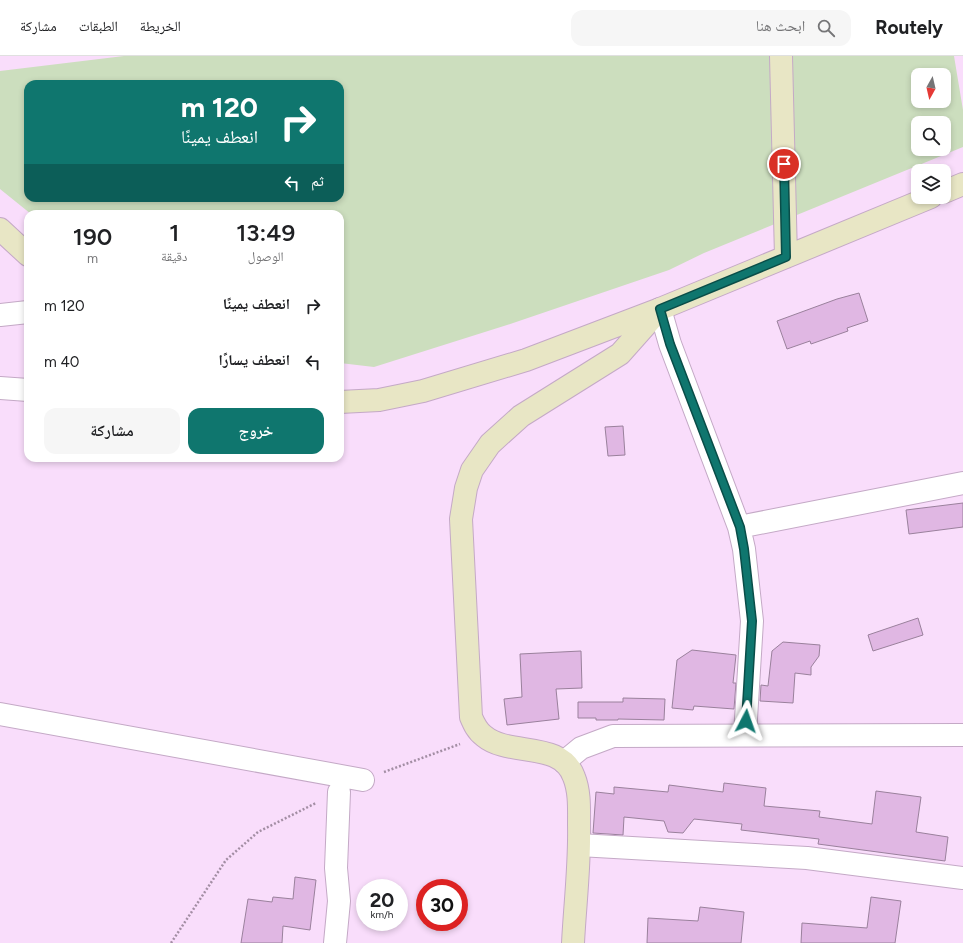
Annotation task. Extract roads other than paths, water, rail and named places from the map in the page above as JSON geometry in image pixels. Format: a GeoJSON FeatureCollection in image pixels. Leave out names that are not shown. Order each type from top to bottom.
{"type":"FeatureCollection","features":[{"type":"Feature","properties":{"kind":"street"},"geometry":{"type":"LineString","coordinates":[[781,56],[786,257]]}},
{"type":"Feature","properties":{"kind":"street"},"geometry":{"type":"LineString","coordinates":[[951,189],[963,184]]}},
{"type":"Feature","properties":{"kind":"street"},"geometry":{"type":"LineString","coordinates":[[344,402],[379,400],[423,391],[526,360],[660,309],[914,204]]}},
{"type":"Feature","properties":{"kind":"street"},"geometry":{"type":"LineString","coordinates":[[0,229],[24,251]]}},
{"type":"Feature","properties":{"kind":"street"},"geometry":{"type":"LineString","coordinates":[[660,309],[670,344],[740,527],[752,621],[745,735]]}},
{"type":"Feature","properties":{"kind":"street"},"geometry":{"type":"LineString","coordinates":[[573,943],[580,845],[579,800],[574,776],[564,762],[551,754],[497,744],[485,737],[476,728],[471,717],[461,519],[466,488],[472,470],[490,444],[521,416],[620,354],[660,309]]}},
{"type":"Feature","properties":{"kind":"street"},"geometry":{"type":"LineString","coordinates":[[0,315],[24,312]]}},
{"type":"Feature","properties":{"kind":"street"},"geometry":{"type":"LineString","coordinates":[[0,388],[24,390]]}},
{"type":"Feature","properties":{"kind":"street"},"geometry":{"type":"LineString","coordinates":[[740,527],[963,483]]}},
{"type":"Feature","properties":{"kind":"street"},"geometry":{"type":"LineString","coordinates":[[0,714],[363,780]]}},
{"type":"Feature","properties":{"kind":"street"},"geometry":{"type":"LineString","coordinates":[[564,762],[581,748],[613,736],[963,735]]}},
{"type":"Feature","properties":{"kind":"street"},"geometry":{"type":"LineString","coordinates":[[335,943],[339,901],[336,868],[339,792]]}},
{"type":"Feature","properties":{"kind":"street"},"geometry":{"type":"LineString","coordinates":[[580,845],[807,858],[963,878]]}}]}
